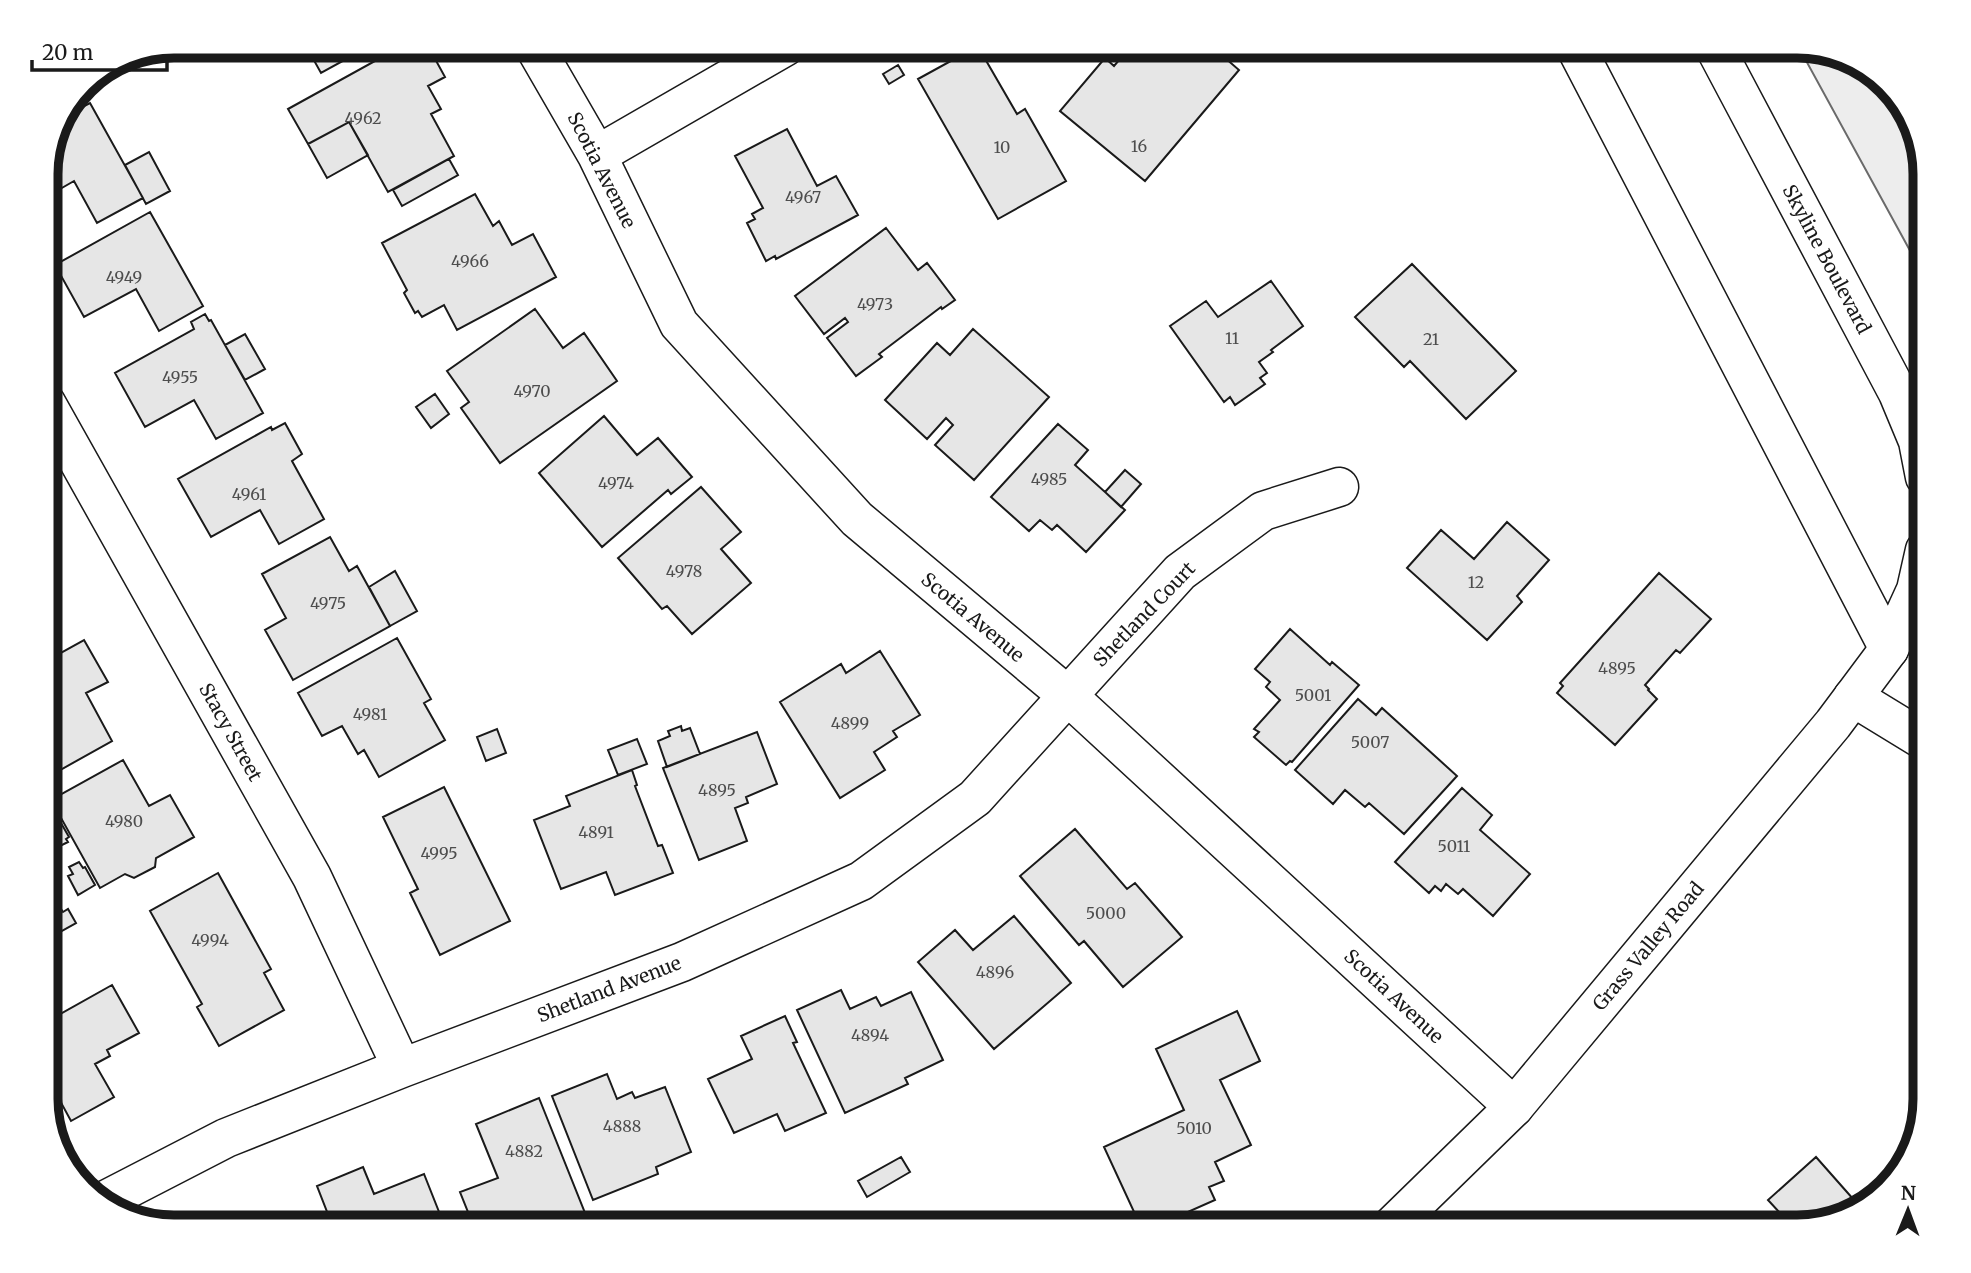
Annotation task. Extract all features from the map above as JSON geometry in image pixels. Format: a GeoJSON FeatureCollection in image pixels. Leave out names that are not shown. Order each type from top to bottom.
{"type":"FeatureCollection","features":[{"type":"Feature","properties":{"kind":"street","name":"Scotia Avenue"},"geometry":{"type":"LineString","coordinates":[[541,58],[597,155],[679,324],[857,519],[1068,696],[1514,1107]]}},
{"type":"Feature","properties":{"kind":"street"},"geometry":{"type":"LineString","coordinates":[[597,155],[765,58]]}},
{"type":"Feature","properties":{"kind":"street"},"geometry":{"type":"LineString","coordinates":[[1580,58],[1889,649]]}},
{"type":"Feature","properties":{"kind":"street","name":"Skyline Boulevard"},"geometry":{"type":"LineString","coordinates":[[1720,58],[1898,393],[1913,429]]}},
{"type":"Feature","properties":{"kind":"street","name":"Stacy Street"},"geometry":{"type":"LineString","coordinates":[[58,424],[312,877],[402,1068]]}},
{"type":"Feature","properties":{"kind":"street","name":"Shetland Court"},"geometry":{"type":"LineString","coordinates":[[1068,696],[1180,572],[1263,511],[1339,487]]}},
{"type":"Feature","properties":{"kind":"street"},"geometry":{"type":"LineString","coordinates":[[1889,649],[1913,608]]}},
{"type":"Feature","properties":{"kind":"street","name":"Grass Valley Road"},"geometry":{"type":"LineString","coordinates":[[1403,1215],[1514,1107],[1833,724],[1889,649]]}},
{"type":"Feature","properties":{"kind":"street","name":"Shetland Avenue"},"geometry":{"type":"LineString","coordinates":[[111,1197],[226,1138],[682,962],[861,880],[975,797],[1068,696]]}},
{"type":"Feature","properties":{"kind":"street"},"geometry":{"type":"LineString","coordinates":[[1853,697],[1913,733]]}},
{"type":"Feature","properties":{"kind":"shaded area"},"geometry":{"type":"Polygon","coordinates":[[[1805,58],[1835,64],[1862,77],[1885,97],[1898,116],[1912,158],[1913,256],[1805,58]]]}},
{"type":"Feature","properties":{"kind":"building"},"geometry":{"type":"Polygon","coordinates":[[[313,58],[348,58],[321,73],[313,58]]]}},
{"type":"Feature","properties":{"kind":"building"},"geometry":{"type":"Polygon","coordinates":[[[380,58],[435,58],[445,77],[428,86],[441,109],[431,114],[454,156],[388,192],[349,122],[308,144],[288,109],[380,58]]]}},
{"type":"Feature","properties":{"kind":"building"},"geometry":{"type":"Polygon","coordinates":[[[956,58],[985,58],[1017,114],[1025,109],[1066,181],[998,219],[918,79],[956,58]]]}},
{"type":"Feature","properties":{"kind":"building"},"geometry":{"type":"Polygon","coordinates":[[[1105,58],[1114,66],[1121,58],[1225,58],[1239,70],[1145,181],[1060,111],[1105,58]]]}},
{"type":"Feature","properties":{"kind":"building"},"geometry":{"type":"Polygon","coordinates":[[[898,65],[904,75],[889,84],[883,74],[898,65]]]}},
{"type":"Feature","properties":{"kind":"building"},"geometry":{"type":"Polygon","coordinates":[[[90,103],[143,198],[97,223],[74,181],[58,190],[62,144],[78,109],[90,103]]]}},
{"type":"Feature","properties":{"kind":"building"},"geometry":{"type":"Polygon","coordinates":[[[349,122],[368,155],[327,178],[308,144],[349,122]]]}},
{"type":"Feature","properties":{"kind":"building"},"geometry":{"type":"Polygon","coordinates":[[[787,129],[817,186],[836,176],[858,215],[776,259],[775,256],[766,261],[747,223],[755,219],[752,214],[763,208],[735,156],[787,129]]]}},
{"type":"Feature","properties":{"kind":"building"},"geometry":{"type":"Polygon","coordinates":[[[149,152],[170,191],[146,204],[125,165],[149,152]]]}},
{"type":"Feature","properties":{"kind":"building"},"geometry":{"type":"Polygon","coordinates":[[[449,159],[458,175],[402,206],[393,190],[449,159]]]}},
{"type":"Feature","properties":{"kind":"building"},"geometry":{"type":"Polygon","coordinates":[[[475,194],[493,226],[499,221],[512,245],[533,234],[556,277],[457,330],[444,305],[422,317],[418,311],[415,313],[404,293],[407,290],[382,243],[475,194]]]}},
{"type":"Feature","properties":{"kind":"building"},"geometry":{"type":"Polygon","coordinates":[[[150,212],[203,306],[159,331],[136,289],[84,317],[58,270],[58,263],[150,212]]]}},
{"type":"Feature","properties":{"kind":"building"},"geometry":{"type":"Polygon","coordinates":[[[886,228],[918,270],[927,263],[955,300],[942,309],[941,307],[879,354],[882,357],[856,376],[827,338],[848,322],[845,318],[824,334],[795,296],[886,228]]]}},
{"type":"Feature","properties":{"kind":"building"},"geometry":{"type":"Polygon","coordinates":[[[1412,264],[1516,371],[1466,419],[1410,361],[1404,367],[1355,317],[1412,264]]]}},
{"type":"Feature","properties":{"kind":"building"},"geometry":{"type":"Polygon","coordinates":[[[1271,281],[1303,326],[1259,362],[1267,373],[1260,378],[1265,384],[1235,405],[1230,397],[1224,402],[1170,326],[1206,301],[1218,317],[1271,281]]]}},
{"type":"Feature","properties":{"kind":"building"},"geometry":{"type":"Polygon","coordinates":[[[535,309],[563,348],[584,333],[617,381],[500,463],[461,408],[469,402],[447,371],[535,309]]]}},
{"type":"Feature","properties":{"kind":"building"},"geometry":{"type":"Polygon","coordinates":[[[205,314],[209,321],[211,320],[263,413],[216,439],[194,400],[145,427],[115,373],[194,329],[191,322],[205,314]]]}},
{"type":"Feature","properties":{"kind":"building"},"geometry":{"type":"Polygon","coordinates":[[[973,329],[1049,397],[974,480],[935,445],[953,425],[946,418],[927,439],[885,400],[937,343],[950,355],[973,329]]]}},
{"type":"Feature","properties":{"kind":"building"},"geometry":{"type":"Polygon","coordinates":[[[245,334],[265,369],[245,380],[225,345],[245,334]]]}},
{"type":"Feature","properties":{"kind":"building"},"geometry":{"type":"Polygon","coordinates":[[[435,394],[449,414],[431,428],[416,407],[435,394]]]}},
{"type":"Feature","properties":{"kind":"building"},"geometry":{"type":"Polygon","coordinates":[[[604,416],[637,455],[658,438],[692,477],[671,494],[668,490],[602,547],[539,473],[604,416]]]}},
{"type":"Feature","properties":{"kind":"building"},"geometry":{"type":"Polygon","coordinates":[[[285,423],[302,454],[292,461],[324,519],[279,544],[260,510],[211,537],[178,479],[271,427],[272,430],[285,423]]]}},
{"type":"Feature","properties":{"kind":"building"},"geometry":{"type":"Polygon","coordinates":[[[1058,424],[1088,450],[1075,465],[1125,510],[1086,552],[1057,525],[1052,530],[1040,520],[1029,531],[991,497],[1058,424]]]}},
{"type":"Feature","properties":{"kind":"building"},"geometry":{"type":"Polygon","coordinates":[[[1125,470],[1141,484],[1121,507],[1105,492],[1125,470]]]}},
{"type":"Feature","properties":{"kind":"building"},"geometry":{"type":"Polygon","coordinates":[[[701,487],[741,532],[721,549],[751,583],[692,634],[667,606],[662,609],[618,558],[701,487]]]}},
{"type":"Feature","properties":{"kind":"building"},"geometry":{"type":"Polygon","coordinates":[[[1507,522],[1549,560],[1517,596],[1522,602],[1487,640],[1407,568],[1441,530],[1474,559],[1507,522]]]}},
{"type":"Feature","properties":{"kind":"building"},"geometry":{"type":"Polygon","coordinates":[[[330,537],[349,571],[357,566],[390,626],[293,680],[265,630],[286,618],[262,574],[330,537]]]}},
{"type":"Feature","properties":{"kind":"building"},"geometry":{"type":"Polygon","coordinates":[[[395,571],[417,611],[390,626],[369,587],[395,571]]]}},
{"type":"Feature","properties":{"kind":"building"},"geometry":{"type":"Polygon","coordinates":[[[1659,573],[1711,619],[1680,653],[1676,650],[1645,685],[1657,699],[1615,745],[1557,693],[1563,686],[1560,683],[1659,573]]]}},
{"type":"Feature","properties":{"kind":"building"},"geometry":{"type":"Polygon","coordinates":[[[1290,629],[1330,665],[1332,662],[1359,685],[1292,762],[1286,765],[1254,737],[1259,732],[1254,729],[1280,700],[1266,687],[1270,682],[1255,669],[1290,629]]]}},
{"type":"Feature","properties":{"kind":"building"},"geometry":{"type":"Polygon","coordinates":[[[397,638],[431,699],[424,703],[445,740],[379,777],[364,750],[358,754],[342,726],[322,736],[298,693],[397,638]]]}},
{"type":"Feature","properties":{"kind":"building"},"geometry":{"type":"Polygon","coordinates":[[[84,640],[108,682],[86,693],[112,741],[58,771],[58,654],[84,640]]]}},
{"type":"Feature","properties":{"kind":"building"},"geometry":{"type":"Polygon","coordinates":[[[880,651],[920,715],[893,731],[897,737],[874,752],[885,770],[840,798],[780,702],[841,664],[846,673],[880,651]]]}},
{"type":"Feature","properties":{"kind":"building"},"geometry":{"type":"Polygon","coordinates":[[[1358,699],[1376,715],[1382,708],[1457,776],[1404,834],[1369,803],[1365,807],[1345,790],[1333,804],[1295,770],[1358,699]]]}},
{"type":"Feature","properties":{"kind":"building"},"geometry":{"type":"Polygon","coordinates":[[[681,726],[682,731],[690,728],[700,754],[667,767],[658,741],[670,736],[668,731],[681,726]]]}},
{"type":"Feature","properties":{"kind":"building"},"geometry":{"type":"Polygon","coordinates":[[[497,729],[506,753],[486,761],[477,737],[497,729]]]}},
{"type":"Feature","properties":{"kind":"building"},"geometry":{"type":"Polygon","coordinates":[[[757,732],[777,784],[746,797],[748,803],[735,808],[747,841],[699,860],[663,768],[757,732]]]}},
{"type":"Feature","properties":{"kind":"building"},"geometry":{"type":"Polygon","coordinates":[[[637,739],[647,764],[618,775],[608,750],[637,739]]]}},
{"type":"Feature","properties":{"kind":"building"},"geometry":{"type":"Polygon","coordinates":[[[123,760],[149,806],[170,795],[194,837],[156,858],[155,867],[134,878],[125,874],[100,888],[58,813],[58,796],[123,760]]]}},
{"type":"Feature","properties":{"kind":"building"},"geometry":{"type":"Polygon","coordinates":[[[632,770],[637,785],[635,786],[658,846],[662,845],[673,873],[615,895],[606,872],[561,889],[534,820],[570,806],[566,796],[632,770]]]}},
{"type":"Feature","properties":{"kind":"building"},"geometry":{"type":"Polygon","coordinates":[[[444,787],[510,921],[440,955],[410,893],[418,889],[383,817],[444,787]]]}},
{"type":"Feature","properties":{"kind":"building"},"geometry":{"type":"Polygon","coordinates":[[[1462,788],[1492,815],[1480,830],[1530,874],[1493,916],[1463,889],[1458,894],[1446,884],[1441,891],[1435,886],[1429,893],[1395,862],[1462,788]]]}},
{"type":"Feature","properties":{"kind":"building"},"geometry":{"type":"Polygon","coordinates":[[[58,818],[69,837],[66,839],[68,842],[58,847],[58,818]]]}},
{"type":"Feature","properties":{"kind":"building"},"geometry":{"type":"Polygon","coordinates":[[[1075,829],[1127,889],[1135,883],[1182,937],[1123,987],[1084,941],[1079,945],[1020,876],[1075,829]]]}},
{"type":"Feature","properties":{"kind":"building"},"geometry":{"type":"Polygon","coordinates":[[[79,862],[95,885],[78,895],[68,876],[73,874],[69,867],[79,862]]]}},
{"type":"Feature","properties":{"kind":"building"},"geometry":{"type":"Polygon","coordinates":[[[218,873],[271,969],[264,973],[284,1010],[219,1046],[197,1007],[202,1004],[150,911],[218,873]]]}},
{"type":"Feature","properties":{"kind":"building"},"geometry":{"type":"Polygon","coordinates":[[[58,907],[63,912],[68,909],[76,923],[58,933],[58,907]]]}},
{"type":"Feature","properties":{"kind":"building"},"geometry":{"type":"Polygon","coordinates":[[[1014,916],[1071,983],[994,1049],[918,962],[955,930],[973,950],[1014,916]]]}},
{"type":"Feature","properties":{"kind":"building"},"geometry":{"type":"Polygon","coordinates":[[[112,985],[139,1033],[107,1050],[110,1056],[95,1064],[114,1097],[71,1121],[58,1097],[58,1015],[112,985]]]}},
{"type":"Feature","properties":{"kind":"building"},"geometry":{"type":"Polygon","coordinates":[[[841,990],[850,1009],[876,997],[881,1006],[911,992],[943,1060],[905,1078],[908,1084],[845,1113],[797,1010],[841,990]]]}},
{"type":"Feature","properties":{"kind":"building"},"geometry":{"type":"Polygon","coordinates":[[[1237,1011],[1260,1061],[1220,1080],[1251,1145],[1215,1162],[1224,1181],[1209,1187],[1215,1200],[1181,1215],[1135,1215],[1104,1147],[1184,1110],[1156,1049],[1237,1011]]]}},
{"type":"Feature","properties":{"kind":"building"},"geometry":{"type":"Polygon","coordinates":[[[785,1016],[797,1042],[793,1043],[826,1113],[785,1131],[777,1114],[734,1133],[708,1079],[752,1059],[741,1036],[785,1016]]]}},
{"type":"Feature","properties":{"kind":"building"},"geometry":{"type":"Polygon","coordinates":[[[607,1074],[617,1099],[632,1092],[635,1098],[665,1087],[691,1152],[656,1167],[658,1174],[593,1200],[552,1096],[607,1074]]]}},
{"type":"Feature","properties":{"kind":"building"},"geometry":{"type":"Polygon","coordinates":[[[539,1098],[586,1215],[469,1215],[460,1192],[498,1178],[476,1124],[539,1098]]]}},
{"type":"Feature","properties":{"kind":"building"},"geometry":{"type":"Polygon","coordinates":[[[901,1157],[910,1172],[867,1197],[858,1181],[901,1157]]]}},
{"type":"Feature","properties":{"kind":"building"},"geometry":{"type":"Polygon","coordinates":[[[1816,1157],[1854,1200],[1813,1214],[1782,1215],[1768,1200],[1816,1157]]]}},
{"type":"Feature","properties":{"kind":"building"},"geometry":{"type":"Polygon","coordinates":[[[363,1167],[374,1194],[424,1174],[440,1215],[328,1215],[317,1186],[363,1167]]]}}]}
